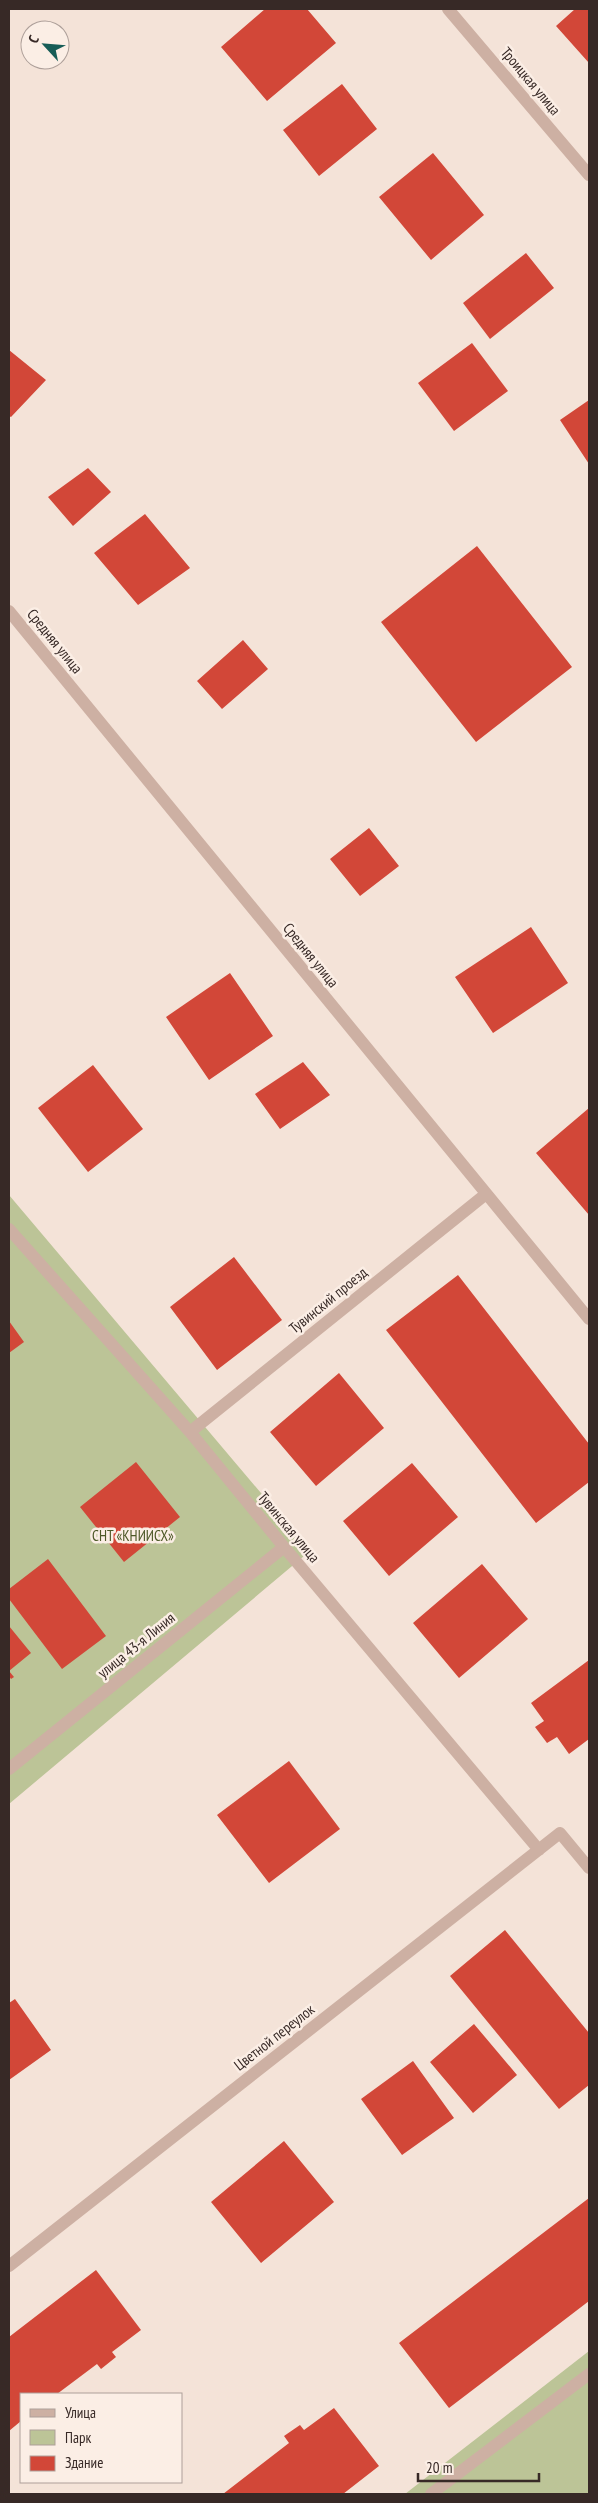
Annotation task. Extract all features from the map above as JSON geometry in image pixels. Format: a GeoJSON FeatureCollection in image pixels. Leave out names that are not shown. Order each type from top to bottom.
{"type":"FeatureCollection","features":[{"type":"Feature","properties":{"kind":"street","name":"Троицкая улица"},"geometry":{"type":"LineString","coordinates":[[448,9],[589,175]]}},
{"type":"Feature","properties":{"kind":"street","name":"Средняя улица"},"geometry":{"type":"LineString","coordinates":[[9,611],[589,1319]]}},
{"type":"Feature","properties":{"kind":"street","name":"Тувинский проезд"},"geometry":{"type":"LineString","coordinates":[[190,1432],[486,1194]]}},
{"type":"Feature","properties":{"kind":"street","name":"Тувинская улица"},"geometry":{"type":"LineString","coordinates":[[10,1232],[190,1432],[284,1547],[539,1850]]}},
{"type":"Feature","properties":{"kind":"street","name":"улица 43-я Линия"},"geometry":{"type":"LineString","coordinates":[[9,1769],[284,1547]]}},
{"type":"Feature","properties":{"kind":"street","name":"Цветной переулок"},"geometry":{"type":"LineString","coordinates":[[9,2266],[560,1833],[589,1868]]}},
{"type":"Feature","properties":{"kind":"street"},"geometry":{"type":"LineString","coordinates":[[431,2494],[589,2374]]}},
{"type":"Feature","properties":{"kind":"green space","name":"СНТ «КНИИСХ»"},"geometry":{"type":"Polygon","coordinates":[[[9,1195],[310,1551],[9,1804],[9,1195]]]}},
{"type":"Feature","properties":{"kind":"green space"},"geometry":{"type":"Polygon","coordinates":[[[589,2351],[589,2494],[405,2494],[589,2351]]]}},
{"type":"Feature","properties":{"kind":"building"},"geometry":{"type":"Polygon","coordinates":[[[265,9],[307,9],[336,43],[267,101],[221,47],[265,9]]]}},
{"type":"Feature","properties":{"kind":"building"},"geometry":{"type":"Polygon","coordinates":[[[575,9],[589,9],[589,63],[556,26],[575,9]]]}},
{"type":"Feature","properties":{"kind":"building"},"geometry":{"type":"Polygon","coordinates":[[[342,84],[377,129],[319,176],[283,130],[342,84]]]}},
{"type":"Feature","properties":{"kind":"building"},"geometry":{"type":"Polygon","coordinates":[[[433,153],[484,215],[431,260],[379,197],[433,153]]]}},
{"type":"Feature","properties":{"kind":"building"},"geometry":{"type":"Polygon","coordinates":[[[526,253],[554,288],[490,339],[463,303],[526,253]]]}},
{"type":"Feature","properties":{"kind":"building"},"geometry":{"type":"Polygon","coordinates":[[[472,343],[508,391],[454,431],[418,383],[472,343]]]}},
{"type":"Feature","properties":{"kind":"building"},"geometry":{"type":"Polygon","coordinates":[[[9,350],[46,380],[11,417],[9,416],[9,350]]]}},
{"type":"Feature","properties":{"kind":"building"},"geometry":{"type":"Polygon","coordinates":[[[589,400],[589,464],[560,420],[589,400]]]}},
{"type":"Feature","properties":{"kind":"building"},"geometry":{"type":"Polygon","coordinates":[[[88,468],[111,492],[73,526],[48,497],[88,468]]]}},
{"type":"Feature","properties":{"kind":"building"},"geometry":{"type":"Polygon","coordinates":[[[145,514],[190,568],[138,605],[94,553],[145,514]]]}},
{"type":"Feature","properties":{"kind":"building"},"geometry":{"type":"Polygon","coordinates":[[[477,546],[572,667],[476,742],[381,622],[477,546]]]}},
{"type":"Feature","properties":{"kind":"building"},"geometry":{"type":"Polygon","coordinates":[[[243,640],[268,669],[222,709],[197,681],[243,640]]]}},
{"type":"Feature","properties":{"kind":"building"},"geometry":{"type":"Polygon","coordinates":[[[369,828],[399,866],[360,896],[330,859],[369,828]]]}},
{"type":"Feature","properties":{"kind":"building"},"geometry":{"type":"Polygon","coordinates":[[[531,927],[568,983],[493,1033],[455,977],[531,927]]]}},
{"type":"Feature","properties":{"kind":"building"},"geometry":{"type":"Polygon","coordinates":[[[230,973],[273,1036],[209,1080],[166,1017],[230,973]]]}},
{"type":"Feature","properties":{"kind":"building"},"geometry":{"type":"Polygon","coordinates":[[[303,1062],[330,1095],[280,1129],[255,1094],[303,1062]]]}},
{"type":"Feature","properties":{"kind":"building"},"geometry":{"type":"Polygon","coordinates":[[[93,1065],[143,1129],[88,1172],[38,1108],[93,1065]]]}},
{"type":"Feature","properties":{"kind":"building"},"geometry":{"type":"Polygon","coordinates":[[[589,1108],[589,1215],[536,1153],[589,1108]]]}},
{"type":"Feature","properties":{"kind":"building"},"geometry":{"type":"Polygon","coordinates":[[[234,1257],[282,1320],[217,1370],[170,1307],[234,1257]]]}},
{"type":"Feature","properties":{"kind":"building"},"geometry":{"type":"Polygon","coordinates":[[[458,1275],[589,1444],[589,1482],[536,1523],[386,1330],[458,1275]]]}},
{"type":"Feature","properties":{"kind":"building"},"geometry":{"type":"Polygon","coordinates":[[[9,1321],[24,1342],[9,1353],[9,1321]]]}},
{"type":"Feature","properties":{"kind":"building"},"geometry":{"type":"Polygon","coordinates":[[[339,1373],[384,1428],[316,1486],[270,1432],[339,1373]]]}},
{"type":"Feature","properties":{"kind":"building"},"geometry":{"type":"Polygon","coordinates":[[[136,1462],[180,1517],[124,1562],[80,1507],[136,1462]]]}},
{"type":"Feature","properties":{"kind":"building"},"geometry":{"type":"Polygon","coordinates":[[[412,1463],[458,1517],[389,1576],[343,1521],[412,1463]]]}},
{"type":"Feature","properties":{"kind":"building"},"geometry":{"type":"Polygon","coordinates":[[[48,1559],[106,1636],[62,1669],[9,1599],[9,1589],[48,1559]]]}},
{"type":"Feature","properties":{"kind":"building"},"geometry":{"type":"Polygon","coordinates":[[[482,1564],[528,1619],[459,1678],[413,1623],[482,1564]]]}},
{"type":"Feature","properties":{"kind":"building"},"geometry":{"type":"Polygon","coordinates":[[[9,1626],[31,1653],[9,1671],[9,1626]]]}},
{"type":"Feature","properties":{"kind":"building"},"geometry":{"type":"Polygon","coordinates":[[[589,1660],[589,1739],[569,1754],[557,1737],[547,1743],[535,1727],[544,1721],[531,1703],[589,1660]]]}},
{"type":"Feature","properties":{"kind":"building"},"geometry":{"type":"Polygon","coordinates":[[[9,1671],[14,1677],[11,1679],[9,1676],[9,1671]]]}},
{"type":"Feature","properties":{"kind":"building"},"geometry":{"type":"Polygon","coordinates":[[[289,1761],[340,1829],[269,1883],[217,1815],[289,1761]]]}},
{"type":"Feature","properties":{"kind":"building"},"geometry":{"type":"Polygon","coordinates":[[[505,1930],[589,2033],[589,2085],[559,2109],[450,1976],[505,1930]]]}},
{"type":"Feature","properties":{"kind":"building"},"geometry":{"type":"Polygon","coordinates":[[[15,1999],[51,2050],[9,2080],[9,2003],[15,1999]]]}},
{"type":"Feature","properties":{"kind":"building"},"geometry":{"type":"Polygon","coordinates":[[[474,2024],[517,2075],[473,2113],[430,2062],[474,2024]]]}},
{"type":"Feature","properties":{"kind":"building"},"geometry":{"type":"Polygon","coordinates":[[[413,2061],[454,2118],[402,2155],[361,2099],[413,2061]]]}},
{"type":"Feature","properties":{"kind":"building"},"geometry":{"type":"Polygon","coordinates":[[[284,2141],[334,2202],[261,2263],[211,2202],[284,2141]]]}},
{"type":"Feature","properties":{"kind":"building"},"geometry":{"type":"Polygon","coordinates":[[[589,2198],[589,2301],[449,2408],[399,2343],[589,2198]]]}},
{"type":"Feature","properties":{"kind":"building"},"geometry":{"type":"Polygon","coordinates":[[[96,2270],[141,2330],[112,2352],[116,2357],[101,2369],[97,2364],[58,2393],[20,2393],[20,2422],[9,2431],[9,2337],[96,2270]]]}},
{"type":"Feature","properties":{"kind":"building"},"geometry":{"type":"Polygon","coordinates":[[[334,2408],[379,2466],[343,2494],[223,2494],[289,2443],[284,2436],[300,2425],[304,2430],[334,2408]]]}}]}
